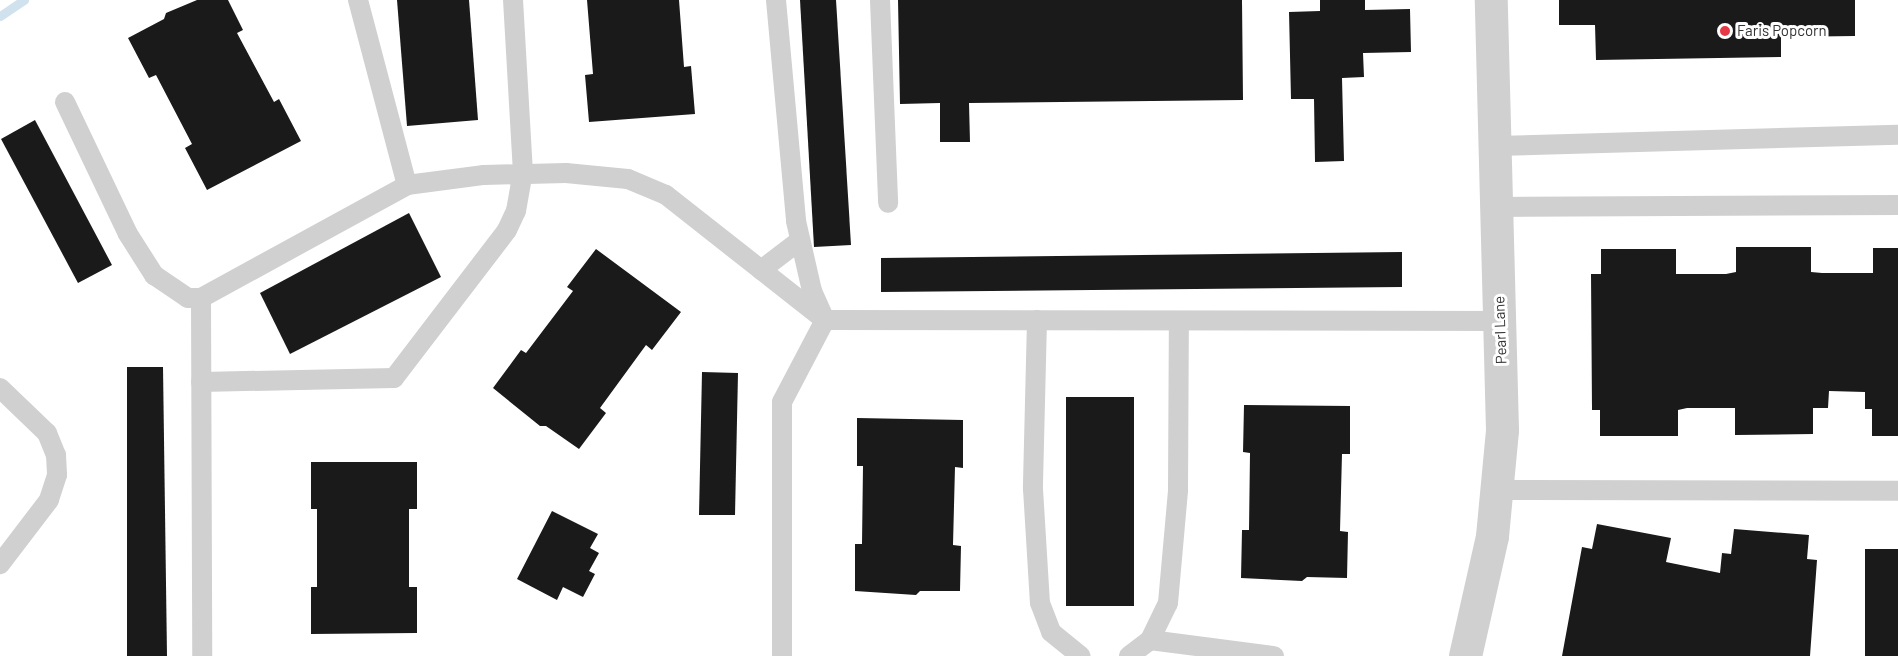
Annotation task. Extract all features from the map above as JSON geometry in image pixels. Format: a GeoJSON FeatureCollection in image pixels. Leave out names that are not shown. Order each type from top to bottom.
{"type":"FeatureCollection","features":[{"type":"Feature","properties":{"kind":"street","name":"Pearl Lane"},"geometry":{"type":"LineString","coordinates":[[1465,656],[1484,581],[1498,490],[1500,321],[1491,0]]}},
{"type":"Feature","properties":{"kind":"lane"},"geometry":{"type":"LineString","coordinates":[[357,0],[406,185]]}},
{"type":"Feature","properties":{"kind":"lane"},"geometry":{"type":"LineString","coordinates":[[201,382],[394,378],[507,230],[519,201],[523,173],[513,0]]}},
{"type":"Feature","properties":{"kind":"lane"},"geometry":{"type":"LineString","coordinates":[[776,0],[799,241],[825,320],[782,402],[782,656]]}},
{"type":"Feature","properties":{"kind":"lane"},"geometry":{"type":"LineString","coordinates":[[880,0],[888,204]]}},
{"type":"Feature","properties":{"kind":"lane"},"geometry":{"type":"LineString","coordinates":[[65,102],[128,234],[154,275],[178,294],[201,298],[406,185],[523,173],[608,175],[648,186],[825,320],[1500,321]]}},
{"type":"Feature","properties":{"kind":"lane"},"geometry":{"type":"LineString","coordinates":[[1495,146],[1898,135]]}},
{"type":"Feature","properties":{"kind":"lane"},"geometry":{"type":"LineString","coordinates":[[1497,207],[1898,205]]}},
{"type":"Feature","properties":{"kind":"lane"},"geometry":{"type":"LineString","coordinates":[[761,270],[799,241]]}},
{"type":"Feature","properties":{"kind":"lane"},"geometry":{"type":"LineString","coordinates":[[201,298],[202,656]]}},
{"type":"Feature","properties":{"kind":"lane"},"geometry":{"type":"LineString","coordinates":[[1037,320],[1033,477],[1040,603],[1051,632],[1081,656]]}},
{"type":"Feature","properties":{"kind":"lane"},"geometry":{"type":"LineString","coordinates":[[1130,656],[1150,640],[1165,613],[1173,562],[1180,438],[1179,321]]}},
{"type":"Feature","properties":{"kind":"lane"},"geometry":{"type":"LineString","coordinates":[[0,388],[47,433],[56,455],[57,475],[50,500],[0,564]]}},
{"type":"Feature","properties":{"kind":"lane"},"geometry":{"type":"LineString","coordinates":[[1498,490],[1898,491]]}},
{"type":"Feature","properties":{"kind":"lane"},"geometry":{"type":"LineString","coordinates":[[1150,640],[1274,656]]}},
{"type":"Feature","properties":{"kind":"building"},"geometry":{"type":"Polygon","coordinates":[[[197,0],[228,0],[243,30],[237,33],[274,102],[279,99],[301,141],[207,190],[185,148],[192,144],[156,75],[149,78],[128,38],[164,19],[166,13],[197,0]]]}},
{"type":"Feature","properties":{"kind":"building"},"geometry":{"type":"Polygon","coordinates":[[[397,0],[469,0],[478,120],[407,126],[397,0]]]}},
{"type":"Feature","properties":{"kind":"building"},"geometry":{"type":"Polygon","coordinates":[[[587,0],[679,0],[684,67],[691,66],[695,114],[589,122],[585,75],[593,74],[587,0]]]}},
{"type":"Feature","properties":{"kind":"building"},"geometry":{"type":"Polygon","coordinates":[[[800,0],[836,0],[851,245],[814,247],[800,0]]]}},
{"type":"Feature","properties":{"kind":"building"},"geometry":{"type":"Polygon","coordinates":[[[898,0],[1242,0],[1243,100],[969,103],[970,142],[940,142],[940,103],[900,104],[898,0]]]}},
{"type":"Feature","properties":{"kind":"building"},"geometry":{"type":"Polygon","coordinates":[[[1320,0],[1365,0],[1365,10],[1410,9],[1411,52],[1363,53],[1364,77],[1342,78],[1344,161],[1315,162],[1314,99],[1291,99],[1289,12],[1320,11],[1320,0]]]}},
{"type":"Feature","properties":{"kind":"building","name":"Faris Popcorn"},"geometry":{"type":"Polygon","coordinates":[[[1559,0],[1855,0],[1855,36],[1781,37],[1781,57],[1596,60],[1595,25],[1559,25],[1559,0]]]}},
{"type":"Feature","properties":{"kind":"building"},"geometry":{"type":"Polygon","coordinates":[[[35,120],[112,265],[78,283],[1,139],[35,120]]]}},
{"type":"Feature","properties":{"kind":"building"},"geometry":{"type":"Polygon","coordinates":[[[409,213],[441,277],[290,354],[260,293],[409,213]]]}},
{"type":"Feature","properties":{"kind":"building"},"geometry":{"type":"Polygon","coordinates":[[[1736,247],[1811,247],[1811,272],[1822,273],[1873,273],[1873,248],[1898,248],[1898,436],[1872,436],[1872,409],[1865,409],[1865,392],[1829,391],[1828,408],[1813,408],[1813,434],[1735,435],[1735,408],[1687,408],[1678,410],[1678,436],[1600,436],[1600,410],[1592,410],[1591,274],[1601,274],[1601,249],[1676,249],[1676,274],[1726,274],[1736,272],[1736,247]]]}},
{"type":"Feature","properties":{"kind":"building"},"geometry":{"type":"Polygon","coordinates":[[[596,249],[681,312],[652,350],[646,345],[600,408],[606,413],[579,449],[546,426],[540,426],[493,388],[521,350],[526,353],[573,291],[567,287],[596,249]]]}},
{"type":"Feature","properties":{"kind":"building"},"geometry":{"type":"Polygon","coordinates":[[[1402,252],[1402,287],[881,292],[881,258],[1402,252]]]}},
{"type":"Feature","properties":{"kind":"building"},"geometry":{"type":"Polygon","coordinates":[[[127,367],[163,367],[167,656],[127,656],[127,367]]]}},
{"type":"Feature","properties":{"kind":"building"},"geometry":{"type":"Polygon","coordinates":[[[702,372],[738,373],[735,515],[699,515],[702,372]]]}},
{"type":"Feature","properties":{"kind":"building"},"geometry":{"type":"Polygon","coordinates":[[[1066,397],[1134,397],[1134,606],[1066,606],[1066,397]]]}},
{"type":"Feature","properties":{"kind":"building"},"geometry":{"type":"Polygon","coordinates":[[[1244,405],[1350,406],[1350,454],[1342,454],[1340,531],[1348,532],[1347,578],[1307,577],[1302,581],[1241,578],[1242,530],[1249,530],[1250,453],[1243,452],[1244,405]]]}},
{"type":"Feature","properties":{"kind":"building"},"geometry":{"type":"Polygon","coordinates":[[[857,418],[963,420],[963,468],[955,467],[953,545],[961,546],[960,591],[920,591],[916,595],[855,591],[855,544],[862,544],[863,466],[857,466],[857,418]]]}},
{"type":"Feature","properties":{"kind":"building"},"geometry":{"type":"Polygon","coordinates":[[[311,462],[417,462],[417,509],[409,509],[409,587],[417,587],[417,633],[311,634],[311,587],[317,587],[317,509],[311,509],[311,462]]]}},
{"type":"Feature","properties":{"kind":"building"},"geometry":{"type":"Polygon","coordinates":[[[552,511],[598,534],[590,548],[599,553],[589,571],[595,574],[583,597],[563,587],[557,600],[517,579],[552,511]]]}},
{"type":"Feature","properties":{"kind":"building"},"geometry":{"type":"Polygon","coordinates":[[[1597,524],[1671,538],[1666,562],[1720,573],[1722,553],[1731,554],[1734,529],[1809,535],[1807,559],[1817,560],[1810,656],[1562,656],[1582,547],[1592,549],[1597,524]]]}},
{"type":"Feature","properties":{"kind":"building"},"geometry":{"type":"Polygon","coordinates":[[[1865,549],[1898,549],[1898,656],[1865,656],[1865,549]]]}},
{"type":"Feature","properties":{"kind":"waterway"},"geometry":{"type":"LineString","coordinates":[[0,16],[24,0]]}},
{"type":"Feature","properties":{"kind":"place","name":"Faris Popcorn"},"geometry":{"type":"Point","coordinates":[1725,31]}}]}
